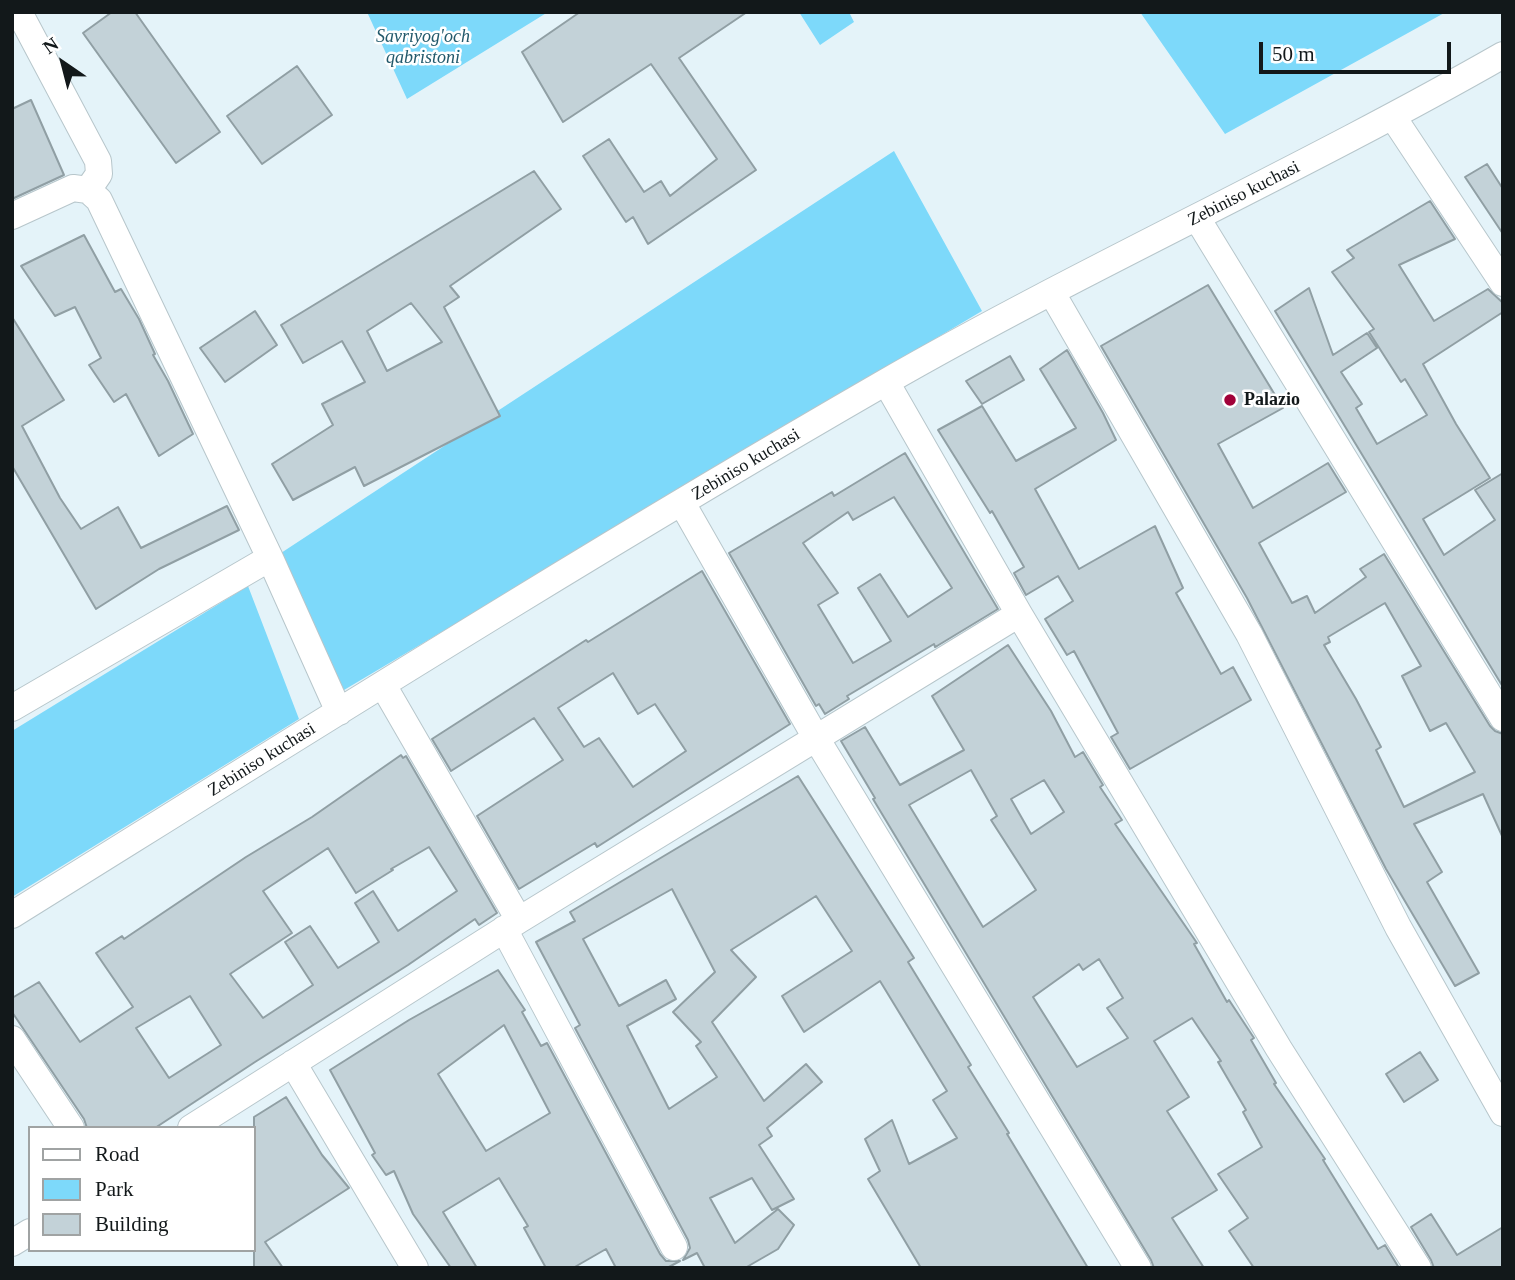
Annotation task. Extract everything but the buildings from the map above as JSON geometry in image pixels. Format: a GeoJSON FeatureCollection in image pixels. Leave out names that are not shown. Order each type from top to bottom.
{"type":"FeatureCollection","features":[{"type":"Feature","properties":{"kind":"street"},"geometry":{"type":"LineString","coordinates":[[19,12],[98,161],[99,174],[88,190]]}},
{"type":"Feature","properties":{"kind":"street","name":"Zebiniso kuchasi"},"geometry":{"type":"LineString","coordinates":[[12,915],[383,685],[886,382],[1392,117],[1503,55]]}},
{"type":"Feature","properties":{"kind":"street"},"geometry":{"type":"LineString","coordinates":[[1392,117],[1503,283]]}},
{"type":"Feature","properties":{"kind":"street"},"geometry":{"type":"LineString","coordinates":[[12,216],[73,188],[88,190],[99,200],[270,558],[339,712]]}},
{"type":"Feature","properties":{"kind":"street"},"geometry":{"type":"LineString","coordinates":[[1198,218],[1503,718]]}},
{"type":"Feature","properties":{"kind":"street"},"geometry":{"type":"LineString","coordinates":[[1052,293],[1248,634],[1398,927],[1503,1113]]}},
{"type":"Feature","properties":{"kind":"street"},"geometry":{"type":"LineString","coordinates":[[886,382],[1020,614],[1279,1049],[1418,1268]]}},
{"type":"Feature","properties":{"kind":"street"},"geometry":{"type":"LineString","coordinates":[[682,503],[816,738],[1138,1268]]}},
{"type":"Feature","properties":{"kind":"street"},"geometry":{"type":"LineString","coordinates":[[12,708],[270,558]]}},
{"type":"Feature","properties":{"kind":"street"},"geometry":{"type":"LineString","coordinates":[[194,1126],[512,924],[1020,614]]}},
{"type":"Feature","properties":{"kind":"street"},"geometry":{"type":"LineString","coordinates":[[383,685],[512,924],[674,1247]]}},
{"type":"Feature","properties":{"kind":"street"},"geometry":{"type":"LineString","coordinates":[[12,1039],[70,1126]]}},
{"type":"Feature","properties":{"kind":"street"},"geometry":{"type":"LineString","coordinates":[[293,1063],[415,1268]]}},
{"type":"Feature","properties":{"kind":"street"},"geometry":{"type":"LineString","coordinates":[[12,1243],[28,1233]]}},
{"type":"Feature","properties":{"kind":"green space","name":"Savriyog'och qabristoni"},"geometry":{"type":"Polygon","coordinates":[[[367,12],[548,12],[407,99],[367,12]]]}},
{"type":"Feature","properties":{"kind":"green space"},"geometry":{"type":"Polygon","coordinates":[[[799,12],[849,12],[854,22],[820,45],[799,12]]]}},
{"type":"Feature","properties":{"kind":"green space"},"geometry":{"type":"Polygon","coordinates":[[[1140,12],[1446,12],[1225,134],[1140,12]]]}},
{"type":"Feature","properties":{"kind":"green space"},"geometry":{"type":"Polygon","coordinates":[[[894,151],[982,311],[344,690],[285,568],[281,553],[894,151]]]}},
{"type":"Feature","properties":{"kind":"green space"},"geometry":{"type":"Polygon","coordinates":[[[248,586],[299,719],[12,897],[12,731],[248,586]]]}},
{"type":"Feature","properties":{"kind":"place","name":"Palazio"},"geometry":{"type":"Point","coordinates":[1230,400]}}]}
